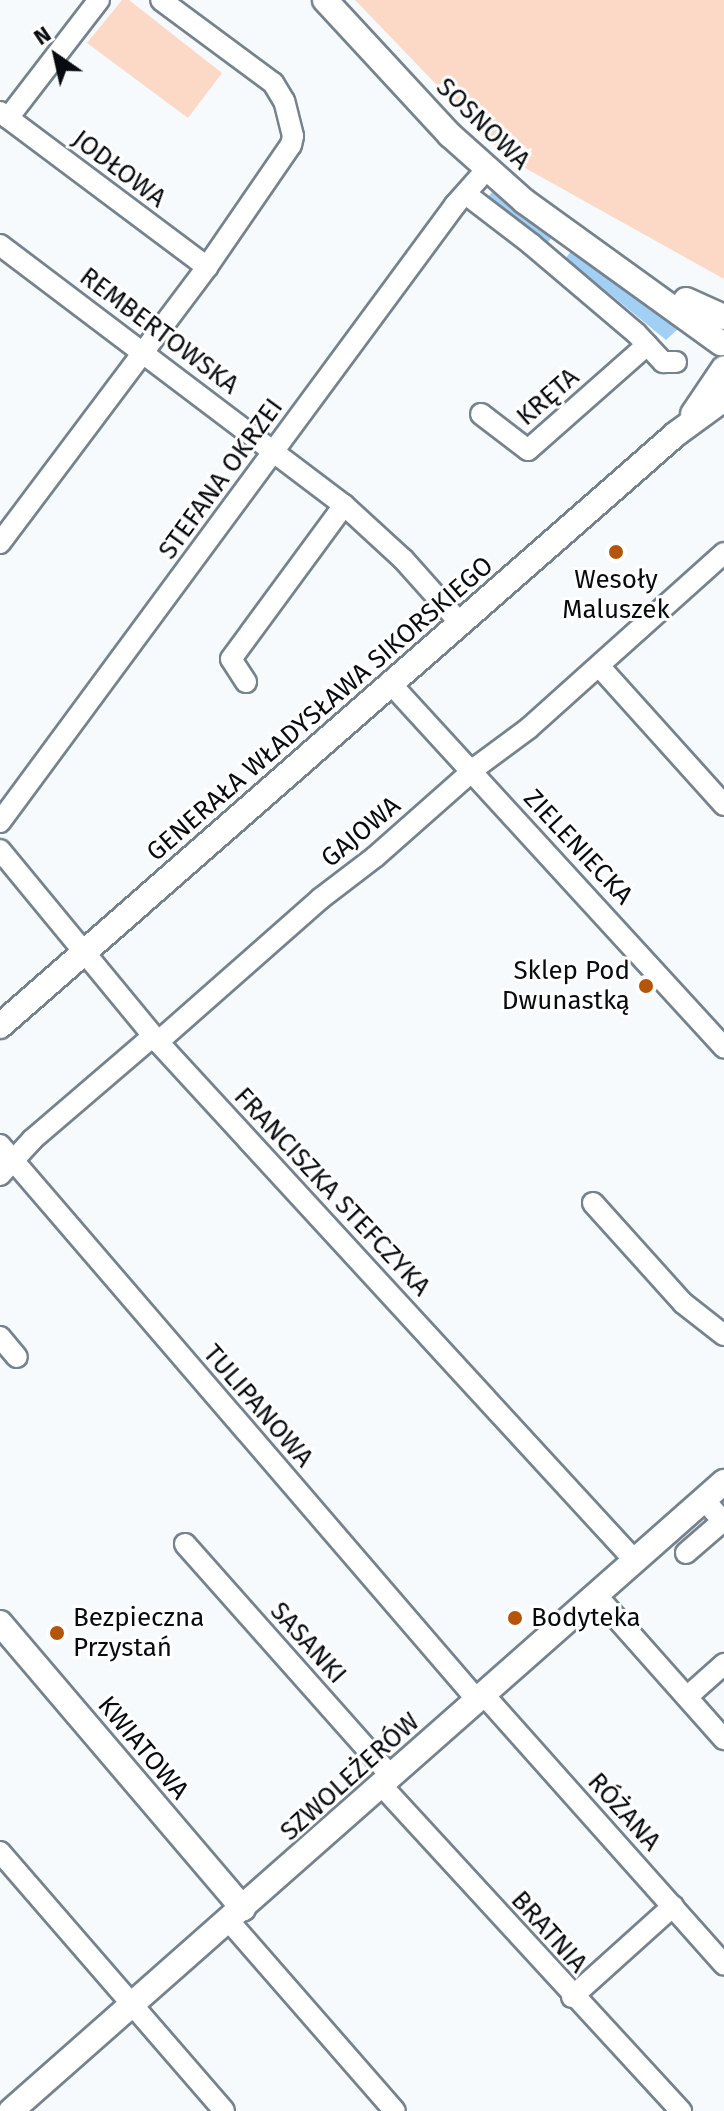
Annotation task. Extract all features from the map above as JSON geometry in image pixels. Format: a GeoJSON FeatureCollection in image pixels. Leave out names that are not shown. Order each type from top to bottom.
{"type":"FeatureCollection","features":[{"type":"Feature","properties":{"kind":"street"},"geometry":{"type":"LineString","coordinates":[[4,115],[99,0]]}},
{"type":"Feature","properties":{"kind":"street"},"geometry":{"type":"LineString","coordinates":[[0,543],[207,267],[291,145],[291,129],[273,83],[161,0]]}},
{"type":"Feature","properties":{"kind":"street","name":"SOSNOWA"},"geometry":{"type":"LineString","coordinates":[[325,0],[487,169],[565,232],[723,344]]}},
{"type":"Feature","properties":{"kind":"street","name":"JODŁOWA"},"geometry":{"type":"LineString","coordinates":[[4,115],[207,267]]}},
{"type":"Feature","properties":{"kind":"street","name":"STEFANA OKRZEI"},"geometry":{"type":"LineString","coordinates":[[0,822],[455,205],[487,169]]}},
{"type":"Feature","properties":{"kind":"street"},"geometry":{"type":"LineString","coordinates":[[467,195],[531,244],[663,362],[676,362]]}},
{"type":"Feature","properties":{"kind":"street","name":"REMBERTOWSKA"},"geometry":{"type":"LineString","coordinates":[[3,254],[143,351],[344,505],[403,559],[460,623]]}},
{"type":"Feature","properties":{"kind":"street","name":"SOSNOWA"},"geometry":{"type":"LineString","coordinates":[[619,268],[724,317]]}},
{"type":"Feature","properties":{"kind":"street","name":"KRĘTA"},"geometry":{"type":"LineString","coordinates":[[481,414],[528,450],[647,345]]}},
{"type":"Feature","properties":{"kind":"street","name":"GENERAŁA WŁADYSŁAWA SIKORSKIEGO"},"geometry":{"type":"LineString","coordinates":[[676,434],[724,368]]}},
{"type":"Feature","properties":{"kind":"street","name":"GENERAŁA WŁADYSŁAWA SIKORSKIEGO"},"geometry":{"type":"LineString","coordinates":[[0,1026],[676,434],[724,399]]}},
{"type":"Feature","properties":{"kind":"street"},"geometry":{"type":"LineString","coordinates":[[246,682],[231,659],[344,505]]}},
{"type":"Feature","properties":{"kind":"street","name":"GAJOWA"},"geometry":{"type":"LineString","coordinates":[[4,1160],[156,1039],[473,771],[529,728],[724,553]]}},
{"type":"Feature","properties":{"kind":"street"},"geometry":{"type":"LineString","coordinates":[[599,666],[724,805]]}},
{"type":"Feature","properties":{"kind":"street","name":"ZIELENIECKA"},"geometry":{"type":"LineString","coordinates":[[391,684],[724,1047]]}},
{"type":"Feature","properties":{"kind":"street","name":"FRANCISZKA STEFCZYKA"},"geometry":{"type":"LineString","coordinates":[[0,850],[156,1039],[635,1561]]}},
{"type":"Feature","properties":{"kind":"street","name":"TULIPANOWA"},"geometry":{"type":"LineString","coordinates":[[4,1160],[481,1698]]}},
{"type":"Feature","properties":{"kind":"street"},"geometry":{"type":"LineString","coordinates":[[593,1203],[683,1303],[724,1335]]}},
{"type":"Feature","properties":{"kind":"street"},"geometry":{"type":"LineString","coordinates":[[0,1337],[17,1357]]}},
{"type":"Feature","properties":{"kind":"street","name":"SZWOLEŻERÓW"},"geometry":{"type":"LineString","coordinates":[[11,2111],[724,1482]]}},
{"type":"Feature","properties":{"kind":"street"},"geometry":{"type":"LineString","coordinates":[[686,1553],[723,1521],[704,1500]]}},
{"type":"Feature","properties":{"kind":"street","name":"SASANKI"},"geometry":{"type":"LineString","coordinates":[[185,1544],[387,1782]]}},
{"type":"Feature","properties":{"kind":"street"},"geometry":{"type":"LineString","coordinates":[[596,1595],[724,1739]]}},
{"type":"Feature","properties":{"kind":"street","name":"KWIATOWA"},"geometry":{"type":"LineString","coordinates":[[0,1623],[395,2111]]}},
{"type":"Feature","properties":{"kind":"street"},"geometry":{"type":"LineString","coordinates":[[687,1697],[724,1664]]}},
{"type":"Feature","properties":{"kind":"street","name":"RÓŻANA"},"geometry":{"type":"LineString","coordinates":[[481,1698],[724,1964]]}},
{"type":"Feature","properties":{"kind":"street","name":"BRATNIA"},"geometry":{"type":"LineString","coordinates":[[387,1782],[572,1997],[681,2111]]}},
{"type":"Feature","properties":{"kind":"street"},"geometry":{"type":"LineString","coordinates":[[0,1852],[224,2111]]}},
{"type":"Feature","properties":{"kind":"street"},"geometry":{"type":"LineString","coordinates":[[572,1997],[673,1906]]}},
{"type":"Feature","properties":{"kind":"street"},"geometry":{"type":"LineString","coordinates":[[0,2105],[5,2111]]}},
{"type":"Feature","properties":{"kind":"shaded area"},"geometry":{"type":"Polygon","coordinates":[[[122,0],[129,0],[222,73],[188,118],[87,43],[122,0]]]}},
{"type":"Feature","properties":{"kind":"shaded area"},"geometry":{"type":"Polygon","coordinates":[[[355,0],[724,0],[724,279],[507,158],[355,0]]]}},
{"type":"Feature","properties":{"kind":"water"},"geometry":{"type":"Polygon","coordinates":[[[492,192],[551,238],[546,244],[487,198],[492,192]]]}},
{"type":"Feature","properties":{"kind":"water"},"geometry":{"type":"Polygon","coordinates":[[[571,251],[679,328],[666,340],[566,258],[571,251]]]}},
{"type":"Feature","properties":{"kind":"place","name":"Wesoły Maluszek"},"geometry":{"type":"Point","coordinates":[616,552]}},
{"type":"Feature","properties":{"kind":"place","name":"Sklep Pod Dwunastką"},"geometry":{"type":"Point","coordinates":[646,986]}},
{"type":"Feature","properties":{"kind":"place","name":"Bodyteka"},"geometry":{"type":"Point","coordinates":[515,1618]}},
{"type":"Feature","properties":{"kind":"place","name":"Bezpieczna Przystań"},"geometry":{"type":"Point","coordinates":[57,1633]}}]}
